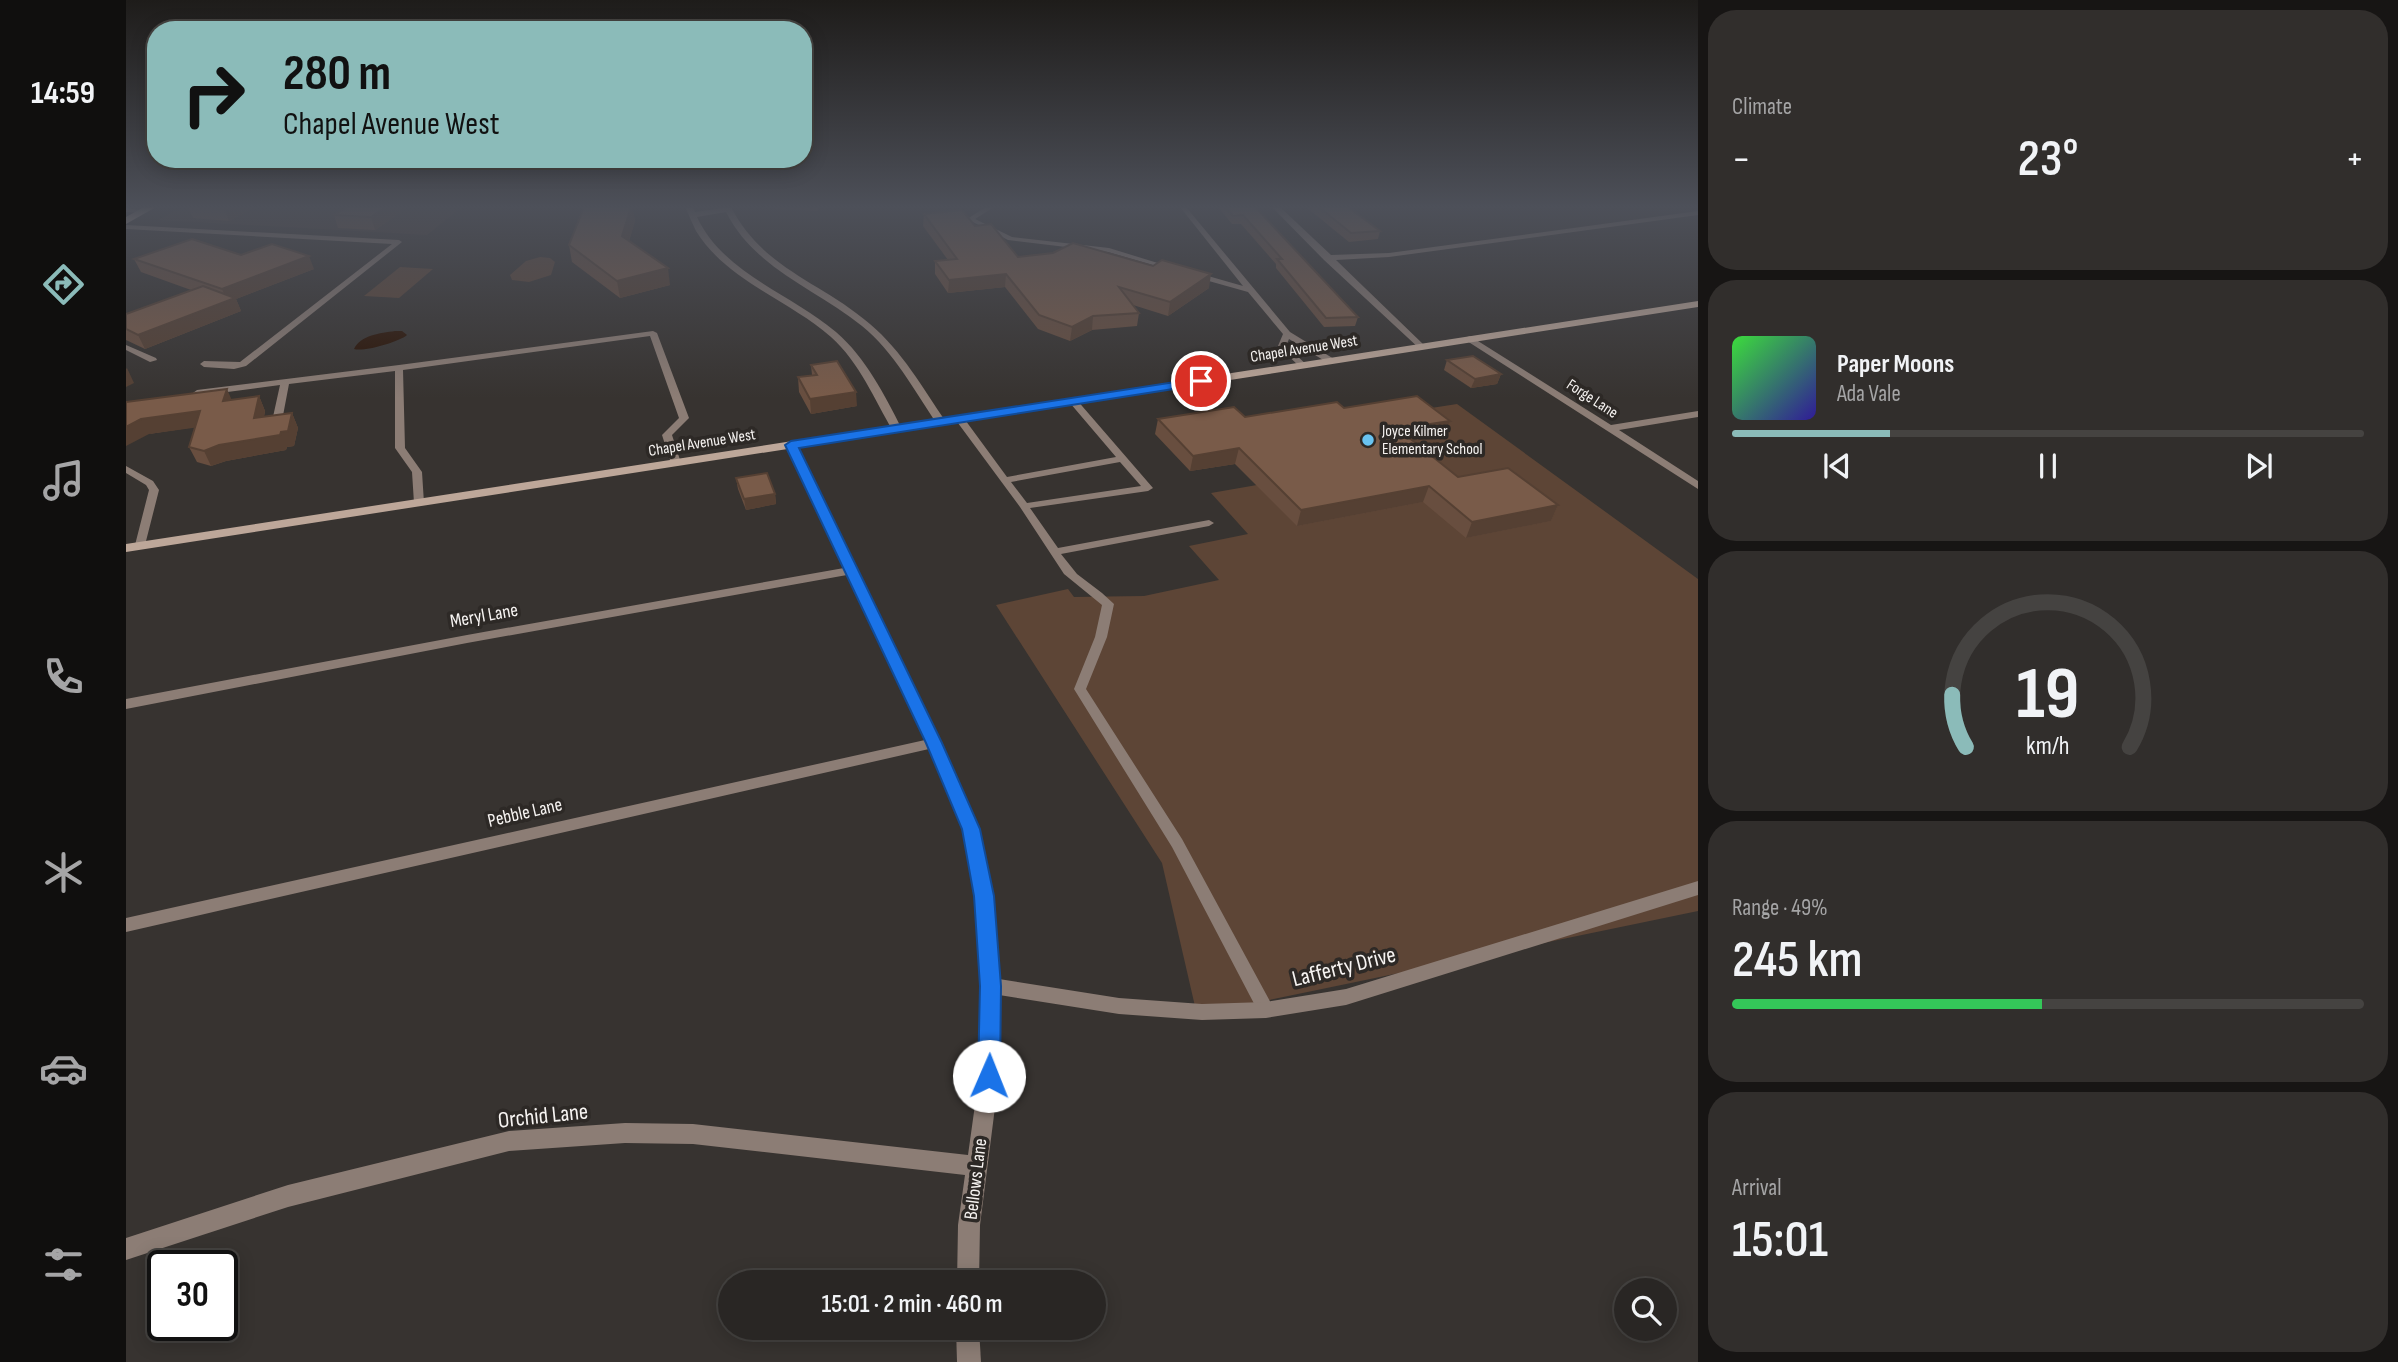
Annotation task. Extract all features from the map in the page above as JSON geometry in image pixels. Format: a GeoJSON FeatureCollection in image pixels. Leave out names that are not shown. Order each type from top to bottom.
{"type":"FeatureCollection","features":[{"type":"Feature","properties":{"kind":"main road","name":"Chapel Avenue West"},"geometry":{"type":"LineString","coordinates":[[126,548],[1698,304]]}},
{"type":"Feature","properties":{"kind":"street"},"geometry":{"type":"LineString","coordinates":[[738,271],[835,335],[870,378],[897,429]]}},
{"type":"Feature","properties":{"kind":"street"},"geometry":{"type":"LineString","coordinates":[[785,271],[864,324],[879,338],[895,356],[941,422]]}},
{"type":"Feature","properties":{"kind":"street"},"geometry":{"type":"LineString","coordinates":[[1340,271],[1421,347]]}},
{"type":"Feature","properties":{"kind":"street","name":"Forge Lane"},"geometry":{"type":"LineString","coordinates":[[1470,339],[1698,486]]}},
{"type":"Feature","properties":{"kind":"street"},"geometry":{"type":"LineString","coordinates":[[1609,429],[1698,414]]}},
{"type":"Feature","properties":{"kind":"street","name":"Bellows Lane"},"geometry":{"type":"LineString","coordinates":[[791,445],[934,743],[971,829],[984,896],[990,986],[989,1076],[970,1225],[968,1270]]}},
{"type":"Feature","properties":{"kind":"street","name":"Meryl Lane"},"geometry":{"type":"LineString","coordinates":[[126,704],[467,639],[850,571]]}},
{"type":"Feature","properties":{"kind":"street","name":"Pebble Lane"},"geometry":{"type":"LineString","coordinates":[[126,925],[934,743]]}},
{"type":"Feature","properties":{"kind":"street","name":"Lafferty Drive"},"geometry":{"type":"LineString","coordinates":[[990,986],[1119,1006],[1202,1012],[1266,1010],[1346,997],[1698,888]]}},
{"type":"Feature","properties":{"kind":"street","name":"Orchid Lane"},"geometry":{"type":"LineString","coordinates":[[126,1249],[288,1196],[509,1141],[625,1133],[693,1134],[977,1166]]}},
{"type":"Feature","properties":{"kind":"street"},"geometry":{"type":"LineString","coordinates":[[968,1340],[969,1362]]}},
{"type":"Feature","properties":{"kind":"lane"},"geometry":{"type":"LineString","coordinates":[[204,364],[234,366],[243,363],[362,271]]}},
{"type":"Feature","properties":{"kind":"lane"},"geometry":{"type":"LineString","coordinates":[[1235,271],[1287,334],[1331,361]]}},
{"type":"Feature","properties":{"kind":"lane"},"geometry":{"type":"LineString","coordinates":[[1186,272],[1251,290]]}},
{"type":"Feature","properties":{"kind":"lane"},"geometry":{"type":"LineString","coordinates":[[188,394],[653,333],[684,418],[667,435],[676,463]]}},
{"type":"Feature","properties":{"kind":"lane"},"geometry":{"type":"LineString","coordinates":[[1287,334],[1282,346],[1303,365]]}},
{"type":"Feature","properties":{"kind":"lane"},"geometry":{"type":"LineString","coordinates":[[126,347],[153,360]]}},
{"type":"Feature","properties":{"kind":"lane"},"geometry":{"type":"LineString","coordinates":[[399,368],[400,448],[416,472],[419,503]]}},
{"type":"Feature","properties":{"kind":"lane"},"geometry":{"type":"LineString","coordinates":[[276,426],[285,383]]}},
{"type":"Feature","properties":{"kind":"lane"},"geometry":{"type":"LineString","coordinates":[[1024,506],[1147,488],[1073,401]]}},
{"type":"Feature","properties":{"kind":"lane"},"geometry":{"type":"LineString","coordinates":[[960,419],[1076,580],[1094,590],[1108,604],[1101,637],[1080,689],[1177,843],[1266,1010]]}},
{"type":"Feature","properties":{"kind":"lane"},"geometry":{"type":"LineString","coordinates":[[1005,480],[1121,459]]}},
{"type":"Feature","properties":{"kind":"lane"},"geometry":{"type":"LineString","coordinates":[[126,469],[150,483],[154,490],[140,545]]}},
{"type":"Feature","properties":{"kind":"lane"},"geometry":{"type":"LineString","coordinates":[[1056,552],[1209,523]]}},
{"type":"Feature","properties":{"kind":"shaded area"},"geometry":{"type":"Polygon","coordinates":[[[396,271],[431,271],[399,298],[364,296],[396,271]]]}},
{"type":"Feature","properties":{"kind":"shaded area"},"geometry":{"type":"Polygon","coordinates":[[[515,271],[552,271],[551,275],[529,282],[512,280],[510,275],[515,271]]]}},
{"type":"Feature","properties":{"kind":"shaded area"},"geometry":{"type":"Polygon","coordinates":[[[402,331],[407,335],[381,346],[354,349],[366,338],[402,331]]]}},
{"type":"Feature","properties":{"kind":"shaded area"},"geometry":{"type":"Polygon","coordinates":[[[1457,404],[1698,579],[1698,911],[1197,1015],[1162,863],[996,605],[1068,589],[1074,597],[1144,596],[1219,580],[1189,546],[1248,534],[1211,493],[1257,485],[1452,492],[1394,445],[1412,411],[1457,404]]]}},
{"type":"Feature","properties":{"kind":"building"},"geometry":{"type":"Polygon","coordinates":[[[168,271],[271,271],[222,289],[168,271]]]}},
{"type":"Feature","properties":{"kind":"building"},"geometry":{"type":"Polygon","coordinates":[[[603,271],[658,271],[617,281],[603,271]]]}},
{"type":"Feature","properties":{"kind":"building"},"geometry":{"type":"Polygon","coordinates":[[[942,271],[1199,271],[1211,274],[1170,302],[1119,287],[1139,313],[1093,316],[1072,327],[1039,315],[1006,274],[949,280],[942,271]]]}},
{"type":"Feature","properties":{"kind":"building"},"geometry":{"type":"Polygon","coordinates":[[[1287,271],[1315,271],[1358,317],[1326,318],[1287,271]]]}},
{"type":"Feature","properties":{"kind":"building"},"geometry":{"type":"Polygon","coordinates":[[[203,286],[235,298],[138,335],[126,329],[126,314],[203,286]]]}},
{"type":"Feature","properties":{"kind":"building"},"geometry":{"type":"Polygon","coordinates":[[[1473,356],[1501,374],[1475,379],[1447,360],[1473,356]]]}},
{"type":"Feature","properties":{"kind":"building"},"geometry":{"type":"Polygon","coordinates":[[[837,361],[856,392],[810,399],[798,377],[817,375],[811,365],[837,361]]]}},
{"type":"Feature","properties":{"kind":"building"},"geometry":{"type":"Polygon","coordinates":[[[227,389],[223,401],[259,396],[254,418],[292,413],[288,431],[281,432],[280,435],[219,445],[204,451],[189,447],[200,411],[141,419],[126,427],[126,402],[227,389]]]}},
{"type":"Feature","properties":{"kind":"building"},"geometry":{"type":"Polygon","coordinates":[[[1417,396],[1450,421],[1398,429],[1458,477],[1508,468],[1558,505],[1472,522],[1429,486],[1301,510],[1239,448],[1193,456],[1158,419],[1234,407],[1245,417],[1337,402],[1344,408],[1417,396]]]}},
{"type":"Feature","properties":{"kind":"building"},"geometry":{"type":"Polygon","coordinates":[[[767,473],[775,494],[744,499],[736,478],[767,473]]]}},
{"type":"Feature","properties":{"kind":"place","name":"Joyce Kilmer Elementary School"},"geometry":{"type":"Point","coordinates":[1368,440]}},
{"type":"Feature","properties":{"kind":"route"},"geometry":{"type":"LineString","coordinates":[[989,1076],[990,986],[984,896],[971,829],[934,743],[791,445],[1201,381]]}}]}
